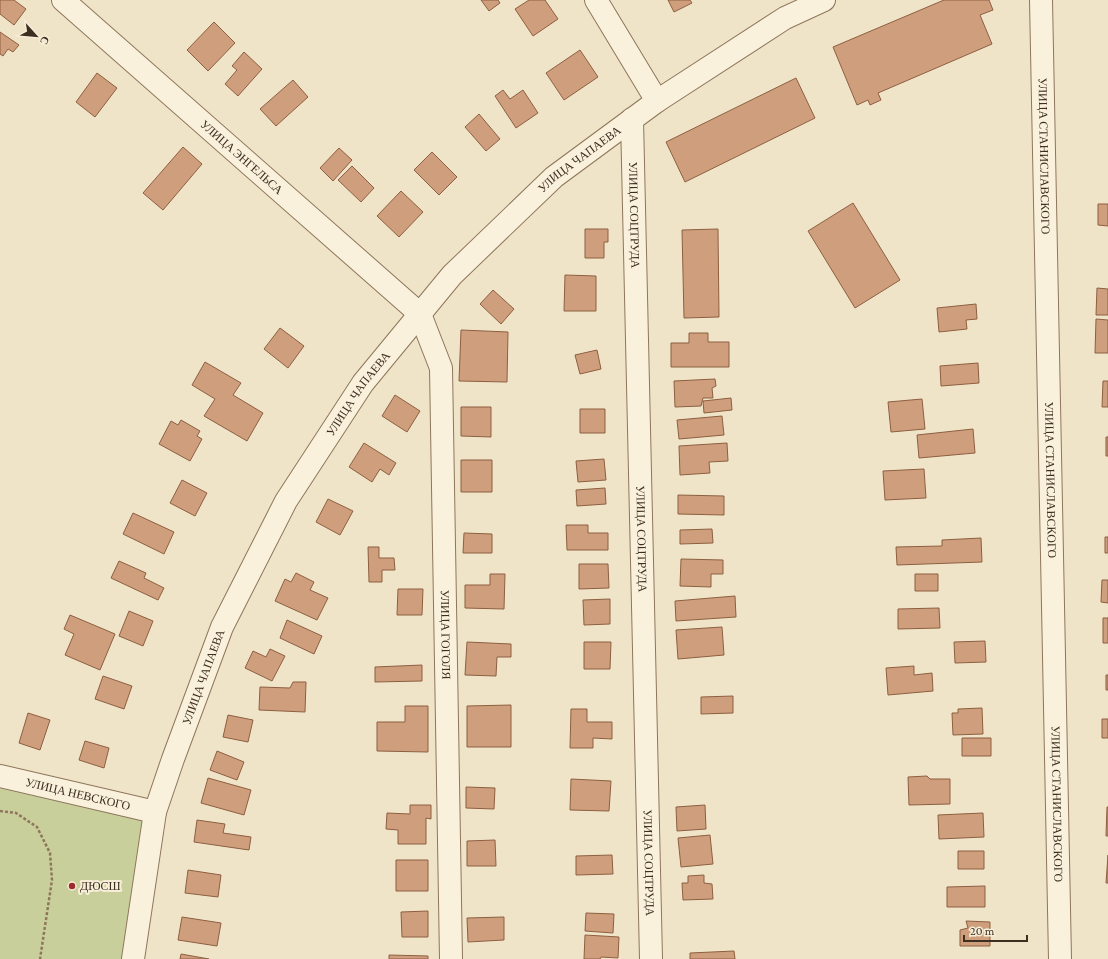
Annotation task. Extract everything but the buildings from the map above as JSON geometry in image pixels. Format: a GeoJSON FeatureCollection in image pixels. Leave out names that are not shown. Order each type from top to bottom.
{"type":"FeatureCollection","features":[{"type":"Feature","properties":{"kind":"street","name":"УЛИЦА ЭНГЕЛЬСА"},"geometry":{"type":"LineString","coordinates":[[64,0],[420,314]]}},
{"type":"Feature","properties":{"kind":"street"},"geometry":{"type":"LineString","coordinates":[[596,0],[656,101]]}},
{"type":"Feature","properties":{"kind":"street","name":"УЛИЦА ЧАПАЕВА"},"geometry":{"type":"LineString","coordinates":[[133,959],[155,812],[222,627],[286,501],[363,384],[452,275],[554,177],[656,101],[785,18],[824,0]]}},
{"type":"Feature","properties":{"kind":"street","name":"УЛИЦА СТАНИСЛАВСКОГО"},"geometry":{"type":"LineString","coordinates":[[1041,0],[1060,959]]}},
{"type":"Feature","properties":{"kind":"street","name":"УЛИЦА СОЦТРУДА"},"geometry":{"type":"LineString","coordinates":[[632,119],[651,959]]}},
{"type":"Feature","properties":{"kind":"street","name":"УЛИЦА ГОГОЛЯ"},"geometry":{"type":"LineString","coordinates":[[420,314],[441,368],[450,959]]}},
{"type":"Feature","properties":{"kind":"street","name":"УЛИЦА НЕВСКОГО"},"geometry":{"type":"LineString","coordinates":[[0,776],[155,812]]}},
{"type":"Feature","properties":{"kind":"path"},"geometry":{"type":"LineString","coordinates":[[0,811],[16,813],[37,827],[50,853],[52,880],[40,959]]}},
{"type":"Feature","properties":{"kind":"green space","name":"ДЮСШ"},"geometry":{"type":"Polygon","coordinates":[[[0,776],[155,812],[133,959],[0,959],[0,776]]]}},
{"type":"Feature","properties":{"kind":"place","name":"ДЮСШ"},"geometry":{"type":"Point","coordinates":[72,886]}}]}
